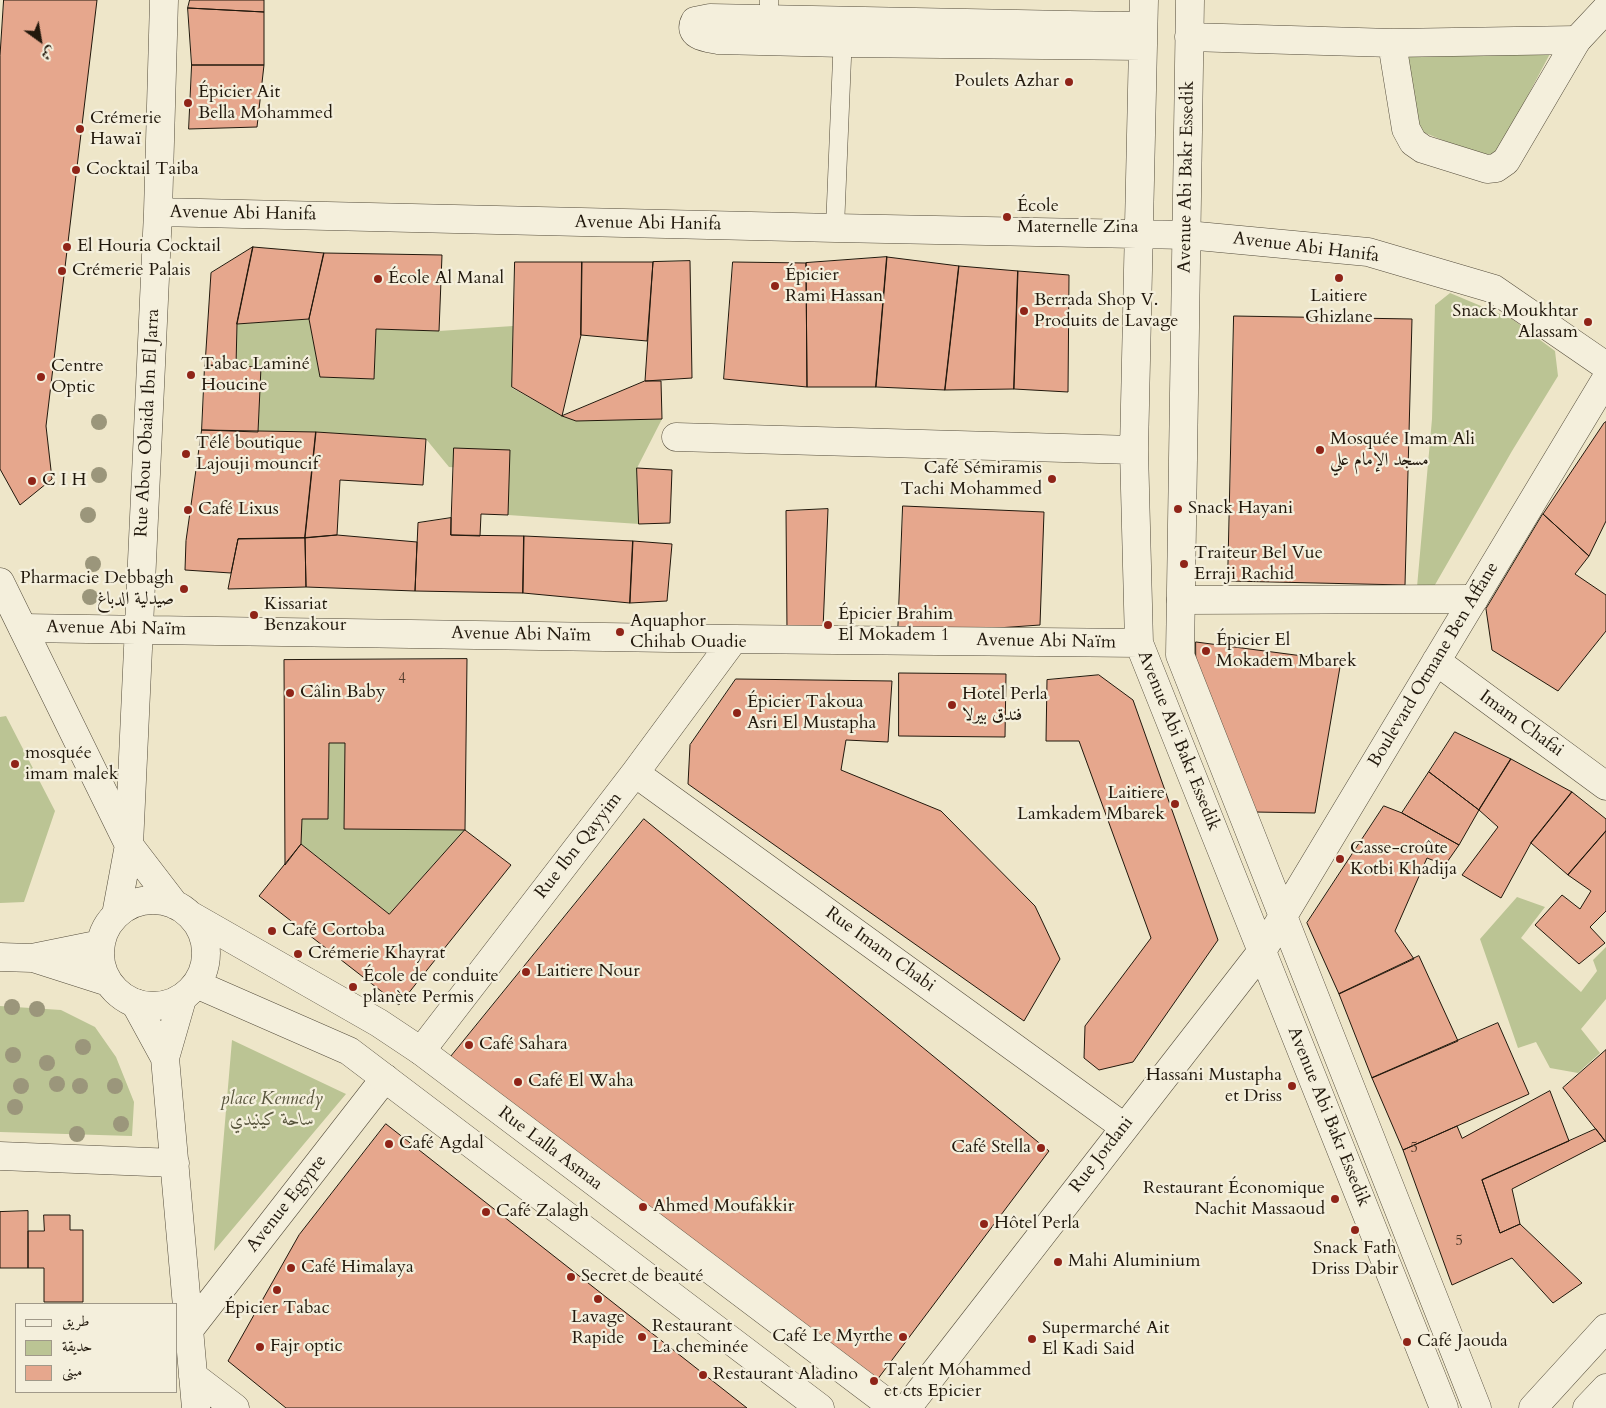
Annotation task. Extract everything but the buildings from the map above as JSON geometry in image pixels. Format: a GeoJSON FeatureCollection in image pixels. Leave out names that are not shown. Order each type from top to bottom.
{"type":"FeatureCollection","features":[{"type":"Feature","properties":{"kind":"street","name":"Rue Abou Obaida Ibn El Jarra"},"geometry":{"type":"LineString","coordinates":[[116,916],[130,846],[158,212],[164,0]]}},
{"type":"Feature","properties":{"kind":"street","name":"Avenue Abi Bakr Essedik"},"geometry":{"type":"LineString","coordinates":[[1190,0],[1180,655],[1477,1408]]}},
{"type":"Feature","properties":{"kind":"street"},"geometry":{"type":"LineString","coordinates":[[1392,43],[1406,129],[1413,142],[1423,149],[1487,169],[1496,168],[1506,161],[1577,40],[1606,9]]}},
{"type":"Feature","properties":{"kind":"street"},"geometry":{"type":"LineString","coordinates":[[769,20],[844,32],[1143,24]]}},
{"type":"Feature","properties":{"kind":"street","name":"Avenue Abi Bakr Essedik"},"geometry":{"type":"LineString","coordinates":[[1143,24],[1134,450],[1139,642],[1444,1408]]}},
{"type":"Feature","properties":{"kind":"street"},"geometry":{"type":"LineString","coordinates":[[1189,37],[1392,43],[1577,40]]}},
{"type":"Feature","properties":{"kind":"street","name":"Avenue Abi Hanifa"},"geometry":{"type":"LineString","coordinates":[[158,212],[1186,235],[1368,252],[1494,289],[1606,366]]}},
{"type":"Feature","properties":{"kind":"street","name":"Boulevard Otmane Ben Affane"},"geometry":{"type":"LineString","coordinates":[[1262,951],[1606,379]]}},
{"type":"Feature","properties":{"kind":"street"},"geometry":{"type":"LineString","coordinates":[[676,437],[1134,450]]}},
{"type":"Feature","properties":{"kind":"street"},"geometry":{"type":"LineString","coordinates":[[0,582],[130,846],[183,910],[200,927],[205,941],[207,956],[204,971],[189,992],[165,1058]]}},
{"type":"Feature","properties":{"kind":"street"},"geometry":{"type":"LineString","coordinates":[[1181,600],[1474,599]]}},
{"type":"Feature","properties":{"kind":"street","name":"Avenue Abi Naïm"},"geometry":{"type":"LineString","coordinates":[[23,628],[1139,642]]}},
{"type":"Feature","properties":{"kind":"street","name":"Rue Ibn Qayyim"},"geometry":{"type":"LineString","coordinates":[[421,1051],[635,773],[734,638]]}},
{"type":"Feature","properties":{"kind":"street","name":"Imam Chafai"},"geometry":{"type":"LineString","coordinates":[[1436,661],[1606,786]]}},
{"type":"Feature","properties":{"kind":"street","name":"Rue Imam Chabi"},"geometry":{"type":"LineString","coordinates":[[635,773],[1124,1127]]}},
{"type":"Feature","properties":{"kind":"street"},"geometry":{"type":"LineString","coordinates":[[183,910],[160,900],[144,901],[129,906],[116,916],[106,929],[100,944],[100,958],[108,982],[120,995],[135,1003],[150,1006],[167,1005],[189,992]]}},
{"type":"Feature","properties":{"kind":"street","name":"Rue Lalla Asmaa"},"geometry":{"type":"LineString","coordinates":[[183,910],[379,1023],[421,1051],[894,1408]]}},
{"type":"Feature","properties":{"kind":"street"},"geometry":{"type":"LineString","coordinates":[[0,957],[32,958],[100,944]]}},
{"type":"Feature","properties":{"kind":"street","name":"Rue Jordani"},"geometry":{"type":"LineString","coordinates":[[907,1408],[1262,951]]}},
{"type":"Feature","properties":{"kind":"street"},"geometry":{"type":"LineString","coordinates":[[32,958],[108,982]]}},
{"type":"Feature","properties":{"kind":"street"},"geometry":{"type":"LineString","coordinates":[[189,992],[349,1051],[820,1408]]}},
{"type":"Feature","properties":{"kind":"street"},"geometry":{"type":"LineString","coordinates":[[135,1003],[165,1058],[196,1408]]}},
{"type":"Feature","properties":{"kind":"street","name":"Avenue Egypte"},"geometry":{"type":"LineString","coordinates":[[190,1330],[385,1078]]}},
{"type":"Feature","properties":{"kind":"street"},"geometry":{"type":"LineString","coordinates":[[0,1156],[175,1163]]}},
{"type":"Feature","properties":{"kind":"street"},"geometry":{"type":"LineString","coordinates":[[1533,1408],[1606,1328]]}},
{"type":"Feature","properties":{"kind":"street"},"geometry":{"type":"LineString","coordinates":[[193,1376],[235,1408]]}},
{"type":"Feature","properties":{"kind":"street"},"geometry":{"type":"LineString","coordinates":[[1587,1408],[1606,1388]]}},
{"type":"Feature","properties":{"kind":"lane"},"geometry":{"type":"LineString","coordinates":[[835,228],[844,32]]}},
{"type":"Feature","properties":{"kind":"green space"},"geometry":{"type":"Polygon","coordinates":[[[1399,45],[1552,50],[1493,161],[1413,128],[1399,45]]]}},
{"type":"Feature","properties":{"kind":"green space"},"geometry":{"type":"Polygon","coordinates":[[[1450,293],[1512,319],[1555,351],[1558,376],[1512,451],[1432,590],[1417,587],[1432,419],[1435,305],[1450,293]]]}},
{"type":"Feature","properties":{"kind":"green space"},"geometry":{"type":"Polygon","coordinates":[[[309,319],[320,377],[374,379],[376,329],[439,331],[513,326],[512,388],[562,416],[576,421],[662,419],[637,468],[639,524],[508,515],[507,471],[449,467],[426,439],[316,432],[258,432],[261,367],[236,366],[237,324],[309,319]]]}},
{"type":"Feature","properties":{"kind":"green space","name":"mosquée imam malek"},"geometry":{"type":"Polygon","coordinates":[[[6,716],[55,811],[24,902],[0,903],[0,717],[6,716]]]}},
{"type":"Feature","properties":{"kind":"green space"},"geometry":{"type":"Polygon","coordinates":[[[329,743],[345,743],[344,829],[465,830],[389,914],[301,844],[302,819],[328,819],[329,743]]]}},
{"type":"Feature","properties":{"kind":"green space"},"geometry":{"type":"Polygon","coordinates":[[[1517,897],[1545,907],[1521,938],[1581,992],[1597,971],[1593,960],[1606,947],[1606,999],[1581,1029],[1600,1053],[1578,1073],[1550,1068],[1536,1042],[1518,1048],[1480,939],[1517,897]]]}},
{"type":"Feature","properties":{"kind":"green space"},"geometry":{"type":"Polygon","coordinates":[[[0,1006],[61,1010],[95,1027],[116,1057],[134,1102],[132,1136],[0,1132],[0,1006]]]}},
{"type":"Feature","properties":{"kind":"green space","name":"place Kennedy ساحة كينيدي"},"geometry":{"type":"Polygon","coordinates":[[[232,1040],[346,1094],[214,1251],[232,1040]]]}},
{"type":"Feature","properties":{"kind":"place","name":"Poulets Azhar"},"geometry":{"type":"Point","coordinates":[1069,82]}},
{"type":"Feature","properties":{"kind":"place","name":"Épicier Ait Bella Mohammed"},"geometry":{"type":"Point","coordinates":[188,103]}},
{"type":"Feature","properties":{"kind":"place","name":"Crémerie Hawaï"},"geometry":{"type":"Point","coordinates":[80,129]}},
{"type":"Feature","properties":{"kind":"place","name":"Cocktail Taiba"},"geometry":{"type":"Point","coordinates":[76,170]}},
{"type":"Feature","properties":{"kind":"place","name":"École Maternelle Zina"},"geometry":{"type":"Point","coordinates":[1007,217]}},
{"type":"Feature","properties":{"kind":"place","name":"El Houria Cocktail"},"geometry":{"type":"Point","coordinates":[67,247]}},
{"type":"Feature","properties":{"kind":"place","name":"Crémerie Palais"},"geometry":{"type":"Point","coordinates":[62,271]}},
{"type":"Feature","properties":{"kind":"place","name":"Laitiere Ghizlane"},"geometry":{"type":"Point","coordinates":[1339,278]}},
{"type":"Feature","properties":{"kind":"place","name":"École Al Manal"},"geometry":{"type":"Point","coordinates":[378,279]}},
{"type":"Feature","properties":{"kind":"place","name":"Épicier Rami Hassan"},"geometry":{"type":"Point","coordinates":[775,286]}},
{"type":"Feature","properties":{"kind":"place","name":"Berrada Shop V. Produits de Lavage"},"geometry":{"type":"Point","coordinates":[1024,311]}},
{"type":"Feature","properties":{"kind":"place","name":"Snack Moukhtar Alassam"},"geometry":{"type":"Point","coordinates":[1588,322]}},
{"type":"Feature","properties":{"kind":"place","name":"Tabac Laminé Houcine"},"geometry":{"type":"Point","coordinates":[191,375]}},
{"type":"Feature","properties":{"kind":"place","name":"Centre Optic"},"geometry":{"type":"Point","coordinates":[41,377]}},
{"type":"Feature","properties":{"kind":"place","name":"Mosquée Imam Ali مسجد الإمام علي"},"geometry":{"type":"Point","coordinates":[1320,450]}},
{"type":"Feature","properties":{"kind":"place","name":"Télé boutique Lajouji mouncif"},"geometry":{"type":"Point","coordinates":[186,454]}},
{"type":"Feature","properties":{"kind":"place","name":"Café Sémiramis Tachi Mohammed"},"geometry":{"type":"Point","coordinates":[1052,479]}},
{"type":"Feature","properties":{"kind":"place","name":"C I H"},"geometry":{"type":"Point","coordinates":[32,481]}},
{"type":"Feature","properties":{"kind":"place","name":"Snack Hayani"},"geometry":{"type":"Point","coordinates":[1178,509]}},
{"type":"Feature","properties":{"kind":"place","name":"Café Lixus"},"geometry":{"type":"Point","coordinates":[188,510]}},
{"type":"Feature","properties":{"kind":"place","name":"Traiteur Bel Vue Erraji Rachid"},"geometry":{"type":"Point","coordinates":[1184,564]}},
{"type":"Feature","properties":{"kind":"place","name":"Pharmacie Debbagh صيدلية الدباغ"},"geometry":{"type":"Point","coordinates":[184,589]}},
{"type":"Feature","properties":{"kind":"place","name":"Kissariat Benzakour"},"geometry":{"type":"Point","coordinates":[254,615]}},
{"type":"Feature","properties":{"kind":"place","name":"Épicier Brahim El Mokadem 1"},"geometry":{"type":"Point","coordinates":[828,625]}},
{"type":"Feature","properties":{"kind":"place","name":"Aquaphor Chihab Ouadie"},"geometry":{"type":"Point","coordinates":[620,632]}},
{"type":"Feature","properties":{"kind":"place","name":"Épicier El Mokadem Mbarek"},"geometry":{"type":"Point","coordinates":[1206,651]}},
{"type":"Feature","properties":{"kind":"place","name":"Câlin Baby"},"geometry":{"type":"Point","coordinates":[290,693]}},
{"type":"Feature","properties":{"kind":"place","name":"Hotel Perla فندق بيرلا"},"geometry":{"type":"Point","coordinates":[952,705]}},
{"type":"Feature","properties":{"kind":"place","name":"Épicier Takoua Asri El Mustapha"},"geometry":{"type":"Point","coordinates":[737,713]}},
{"type":"Feature","properties":{"kind":"place","name":"mosquée imam malek"},"geometry":{"type":"Point","coordinates":[15,764]}},
{"type":"Feature","properties":{"kind":"place","name":"Laitiere Lamkadem Mbarek"},"geometry":{"type":"Point","coordinates":[1175,804]}},
{"type":"Feature","properties":{"kind":"place","name":"Casse-croûte Kotbi Khadija"},"geometry":{"type":"Point","coordinates":[1340,859]}},
{"type":"Feature","properties":{"kind":"place","name":"Café Cortoba"},"geometry":{"type":"Point","coordinates":[272,931]}},
{"type":"Feature","properties":{"kind":"place","name":"Crémerie Khayrat"},"geometry":{"type":"Point","coordinates":[298,954]}},
{"type":"Feature","properties":{"kind":"place","name":"Laitiere Nour"},"geometry":{"type":"Point","coordinates":[526,972]}},
{"type":"Feature","properties":{"kind":"place","name":"École de conduite planète Permis"},"geometry":{"type":"Point","coordinates":[353,987]}},
{"type":"Feature","properties":{"kind":"place","name":"Café Sahara"},"geometry":{"type":"Point","coordinates":[469,1045]}},
{"type":"Feature","properties":{"kind":"place","name":"Café El Waha"},"geometry":{"type":"Point","coordinates":[518,1082]}},
{"type":"Feature","properties":{"kind":"place","name":"Hassani Mustapha et Driss"},"geometry":{"type":"Point","coordinates":[1292,1086]}},
{"type":"Feature","properties":{"kind":"place","name":"Café Agdal"},"geometry":{"type":"Point","coordinates":[389,1144]}},
{"type":"Feature","properties":{"kind":"place","name":"Café Stella"},"geometry":{"type":"Point","coordinates":[1041,1148]}},
{"type":"Feature","properties":{"kind":"place","name":"Restaurant Économique Nachit Massaoud"},"geometry":{"type":"Point","coordinates":[1335,1199]}},
{"type":"Feature","properties":{"kind":"place","name":"Ahmed Moufakkir"},"geometry":{"type":"Point","coordinates":[643,1207]}},
{"type":"Feature","properties":{"kind":"place","name":"Café Zalagh"},"geometry":{"type":"Point","coordinates":[486,1212]}},
{"type":"Feature","properties":{"kind":"place","name":"Hôtel Perla"},"geometry":{"type":"Point","coordinates":[984,1224]}},
{"type":"Feature","properties":{"kind":"place","name":"Snack Fath Driss Dabir"},"geometry":{"type":"Point","coordinates":[1355,1230]}},
{"type":"Feature","properties":{"kind":"place","name":"Mahi Aluminium"},"geometry":{"type":"Point","coordinates":[1058,1262]}},
{"type":"Feature","properties":{"kind":"place","name":"Café Himalaya"},"geometry":{"type":"Point","coordinates":[291,1268]}},
{"type":"Feature","properties":{"kind":"place","name":"Secret de beauté"},"geometry":{"type":"Point","coordinates":[571,1277]}},
{"type":"Feature","properties":{"kind":"place","name":"Épicier Tabac"},"geometry":{"type":"Point","coordinates":[277,1290]}},
{"type":"Feature","properties":{"kind":"place","name":"Lavage Rapide"},"geometry":{"type":"Point","coordinates":[598,1299]}},
{"type":"Feature","properties":{"kind":"place","name":"Restaurant La cheminée"},"geometry":{"type":"Point","coordinates":[642,1337]}},
{"type":"Feature","properties":{"kind":"place","name":"Café Le Myrthe"},"geometry":{"type":"Point","coordinates":[903,1337]}},
{"type":"Feature","properties":{"kind":"place","name":"Supermarché Ait El Kadi Said"},"geometry":{"type":"Point","coordinates":[1032,1339]}},
{"type":"Feature","properties":{"kind":"place","name":"Café Jaouda"},"geometry":{"type":"Point","coordinates":[1407,1342]}},
{"type":"Feature","properties":{"kind":"place","name":"Fajr optic"},"geometry":{"type":"Point","coordinates":[260,1347]}},
{"type":"Feature","properties":{"kind":"place","name":"Restaurant Aladino"},"geometry":{"type":"Point","coordinates":[703,1375]}},
{"type":"Feature","properties":{"kind":"place","name":"Talent Mohammed et cts Epicier"},"geometry":{"type":"Point","coordinates":[874,1381]}}]}
